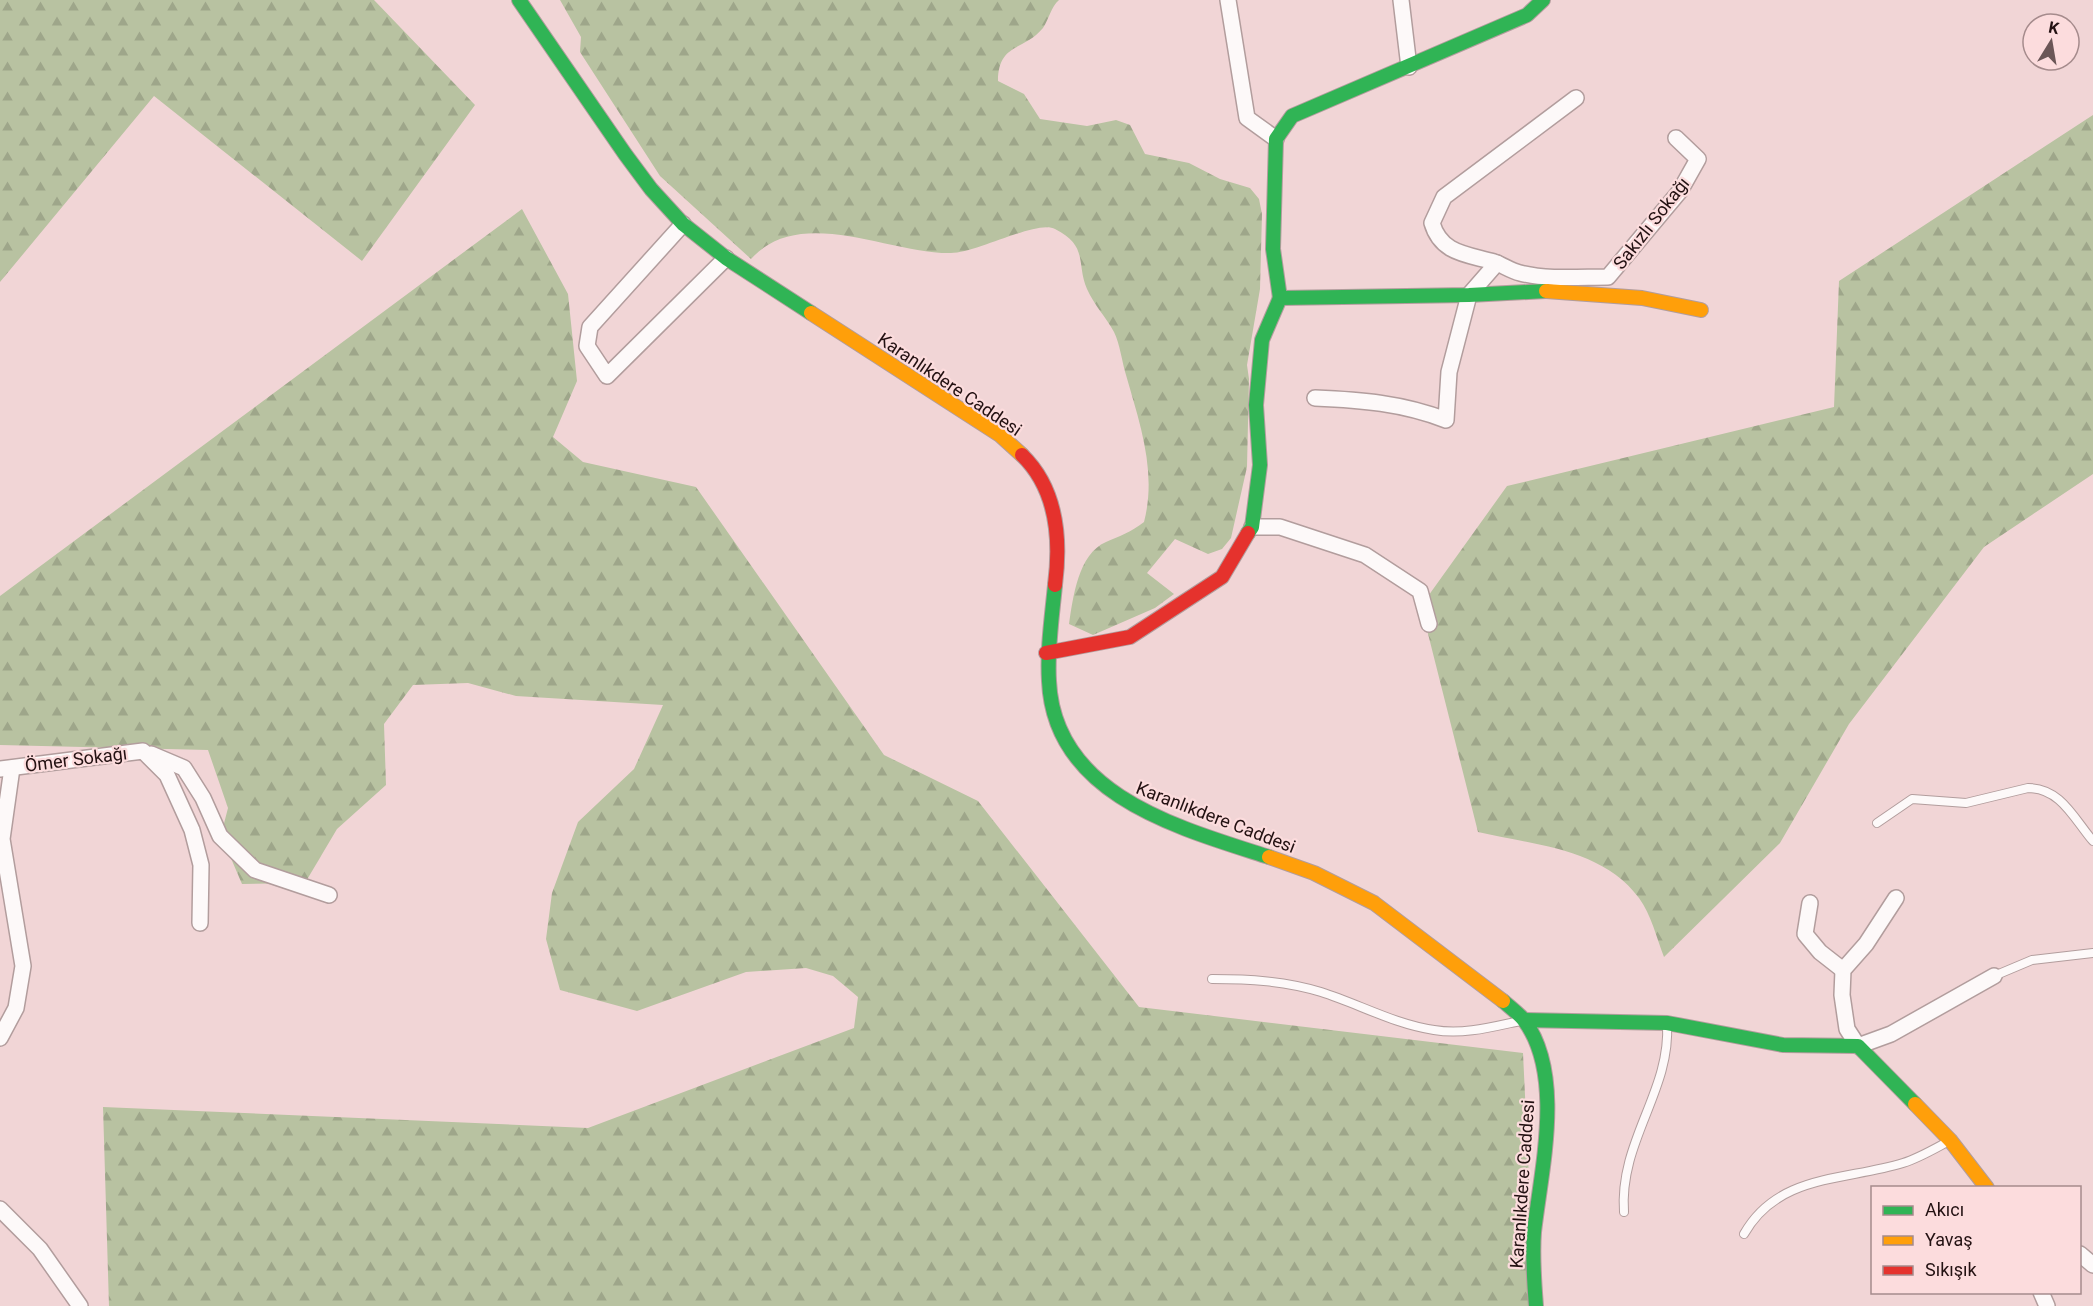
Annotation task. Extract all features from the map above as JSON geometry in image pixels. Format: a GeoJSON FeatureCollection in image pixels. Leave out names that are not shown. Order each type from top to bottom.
{"type":"FeatureCollection","features":[{"type":"Feature","properties":{"kind":"street","name":"Karanlıkdere Caddesi"},"geometry":{"type":"LineString","coordinates":[[519,0],[631,163],[683,224],[726,258],[1000,435],[1021,452],[1036,470],[1048,493],[1056,517],[1059,540],[1046,653],[1050,701],[1059,728],[1073,754],[1090,775],[1117,798],[1156,816],[1322,876],[1365,897],[1407,925],[1524,1020],[1537,1040],[1546,1068],[1547,1096],[1534,1245],[1536,1306]]}},
{"type":"Feature","properties":{"kind":"street"},"geometry":{"type":"LineString","coordinates":[[1228,0],[1247,118],[1276,139]]}},
{"type":"Feature","properties":{"kind":"street"},"geometry":{"type":"LineString","coordinates":[[1401,0],[1409,67]]}},
{"type":"Feature","properties":{"kind":"street"},"geometry":{"type":"LineString","coordinates":[[1046,653],[1130,637],[1222,577],[1252,527],[1260,465],[1256,405],[1262,340],[1280,297],[1273,249],[1276,139],[1292,116],[1527,15],[1543,0]]}},
{"type":"Feature","properties":{"kind":"street","name":"Sakızlı Sokağı"},"geometry":{"type":"LineString","coordinates":[[1576,98],[1444,197],[1432,223],[1436,236],[1455,252],[1497,263],[1519,273],[1608,277],[1680,192],[1698,159],[1676,138]]}},
{"type":"Feature","properties":{"kind":"street"},"geometry":{"type":"LineString","coordinates":[[683,224],[590,327],[587,346],[607,376],[726,258]]}},
{"type":"Feature","properties":{"kind":"street"},"geometry":{"type":"LineString","coordinates":[[1315,398],[1366,401],[1415,408],[1446,420],[1449,372],[1469,295],[1497,263]]}},
{"type":"Feature","properties":{"kind":"street"},"geometry":{"type":"LineString","coordinates":[[1280,297],[1469,295],[1560,290],[1642,298],[1701,310]]}},
{"type":"Feature","properties":{"kind":"street"},"geometry":{"type":"LineString","coordinates":[[1252,527],[1280,527],[1365,555],[1420,591],[1428,624]]}},
{"type":"Feature","properties":{"kind":"street"},"geometry":{"type":"LineString","coordinates":[[143,751],[184,768],[203,798],[220,836],[255,870],[329,896]]}},
{"type":"Feature","properties":{"kind":"street","name":"Ömer Sokağı"},"geometry":{"type":"LineString","coordinates":[[6,768],[143,751],[167,775],[192,830],[201,865],[200,923]]}},
{"type":"Feature","properties":{"kind":"street"},"geometry":{"type":"LineString","coordinates":[[0,1038],[16,1008],[23,966],[2,839],[6,768]]}},
{"type":"Feature","properties":{"kind":"street"},"geometry":{"type":"LineString","coordinates":[[1896,898],[1866,944],[1843,970],[1842,995],[1847,1029],[1858,1046],[1950,1140],[1985,1186]]}},
{"type":"Feature","properties":{"kind":"street"},"geometry":{"type":"LineString","coordinates":[[1810,903],[1805,934],[1820,952],[1843,970]]}},
{"type":"Feature","properties":{"kind":"street"},"geometry":{"type":"LineString","coordinates":[[1524,1020],[1666,1023],[1783,1045],[1858,1046],[1891,1034],[1994,976]]}},
{"type":"Feature","properties":{"kind":"street"},"geometry":{"type":"LineString","coordinates":[[0,1209],[40,1249],[80,1306]]}},
{"type":"Feature","properties":{"kind":"lane"},"geometry":{"type":"LineString","coordinates":[[1877,823],[1912,799],[1966,803],[2028,788],[2038,788],[2055,795],[2093,842]]}},
{"type":"Feature","properties":{"kind":"lane"},"geometry":{"type":"LineString","coordinates":[[1994,976],[2032,960],[2093,953]]}},
{"type":"Feature","properties":{"kind":"lane"},"geometry":{"type":"LineString","coordinates":[[1212,979],[1246,979],[1293,985],[1322,992],[1411,1025],[1435,1031],[1481,1030],[1524,1020]]}},
{"type":"Feature","properties":{"kind":"lane"},"geometry":{"type":"LineString","coordinates":[[1624,1212],[1623,1186],[1627,1163],[1662,1070],[1667,1045],[1666,1023]]}},
{"type":"Feature","properties":{"kind":"lane"},"geometry":{"type":"LineString","coordinates":[[1744,1234],[1758,1213],[1788,1190],[1902,1163],[1950,1140]]}},
{"type":"Feature","properties":{"kind":"green space"},"geometry":{"type":"Polygon","coordinates":[[[0,0],[374,0],[475,105],[362,261],[154,96],[0,282],[0,0]]]}},
{"type":"Feature","properties":{"kind":"green space"},"geometry":{"type":"Polygon","coordinates":[[[560,0],[1059,0],[1043,28],[1028,41],[1013,49],[1002,60],[998,81],[1024,94],[1040,119],[1087,126],[1116,120],[1130,125],[1145,154],[1189,163],[1220,179],[1250,188],[1259,199],[1262,214],[1260,289],[1247,365],[1249,379],[1247,467],[1231,538],[1222,549],[1208,554],[1175,539],[1147,573],[1174,594],[1155,608],[1093,635],[1069,624],[1075,590],[1083,566],[1097,548],[1144,522],[1149,485],[1145,448],[1118,342],[1087,289],[1080,256],[1073,242],[1066,235],[1047,227],[1021,232],[976,248],[951,253],[819,233],[794,235],[771,243],[751,259],[660,176],[580,52],[581,37],[560,0]]]}},
{"type":"Feature","properties":{"kind":"green space"},"geometry":{"type":"Polygon","coordinates":[[[2093,115],[2093,474],[1984,547],[1849,724],[1780,843],[1664,957],[1643,904],[1624,881],[1606,868],[1566,851],[1478,832],[1421,606],[1507,486],[1834,407],[1839,281],[2093,115]]]}},
{"type":"Feature","properties":{"kind":"green space"},"geometry":{"type":"Polygon","coordinates":[[[522,209],[568,294],[577,381],[553,437],[583,462],[696,487],[884,755],[978,801],[1139,1007],[1523,1053],[1535,1306],[109,1306],[103,1107],[588,1128],[854,1028],[858,997],[833,976],[806,968],[746,972],[637,1011],[560,990],[546,939],[552,893],[578,822],[634,769],[663,705],[516,696],[468,683],[413,685],[384,724],[386,785],[337,829],[305,883],[242,884],[221,835],[228,808],[208,750],[0,745],[0,596],[522,209]]]}},
{"type":"Feature","properties":{"kind":"traffic: fast"},"geometry":{"type":"LineString","coordinates":[[519,0],[625,154],[651,189],[683,224],[726,258],[811,313]]}},
{"type":"Feature","properties":{"kind":"traffic: fast"},"geometry":{"type":"LineString","coordinates":[[1280,298],[1273,249],[1276,139],[1292,116],[1527,15],[1543,0]]}},
{"type":"Feature","properties":{"kind":"traffic: fast"},"geometry":{"type":"LineString","coordinates":[[1248,533],[1252,527],[1260,465],[1256,405],[1262,340],[1280,298],[1469,295],[1546,291]]}},
{"type":"Feature","properties":{"kind":"traffic: fast"},"geometry":{"type":"LineString","coordinates":[[1055,585],[1049,645],[1049,681],[1056,720],[1073,753],[1097,779],[1127,801],[1161,819],[1269,857]]}},
{"type":"Feature","properties":{"kind":"traffic: fast"},"geometry":{"type":"LineString","coordinates":[[1503,1001],[1524,1020],[1536,1042],[1544,1068],[1547,1095],[1545,1152],[1533,1241],[1536,1306]]}},
{"type":"Feature","properties":{"kind":"traffic: fast"},"geometry":{"type":"LineString","coordinates":[[1524,1020],[1667,1023],[1783,1045],[1858,1046],[1915,1104]]}},
{"type":"Feature","properties":{"kind":"traffic: slow"},"geometry":{"type":"LineString","coordinates":[[1546,291],[1642,298],[1701,310]]}},
{"type":"Feature","properties":{"kind":"traffic: slow"},"geometry":{"type":"LineString","coordinates":[[811,313],[1000,435],[1022,455]]}},
{"type":"Feature","properties":{"kind":"traffic: slow"},"geometry":{"type":"LineString","coordinates":[[1269,857],[1314,873],[1374,903],[1503,1001]]}},
{"type":"Feature","properties":{"kind":"traffic: slow"},"geometry":{"type":"LineString","coordinates":[[1915,1104],[1950,1140],[1985,1186]]}},
{"type":"Feature","properties":{"kind":"traffic: jam"},"geometry":{"type":"LineString","coordinates":[[1022,455],[1034,468],[1043,483],[1054,516],[1057,550],[1055,585]]}},
{"type":"Feature","properties":{"kind":"traffic: jam"},"geometry":{"type":"LineString","coordinates":[[1046,653],[1130,637],[1222,577],[1248,533]]}}]}
